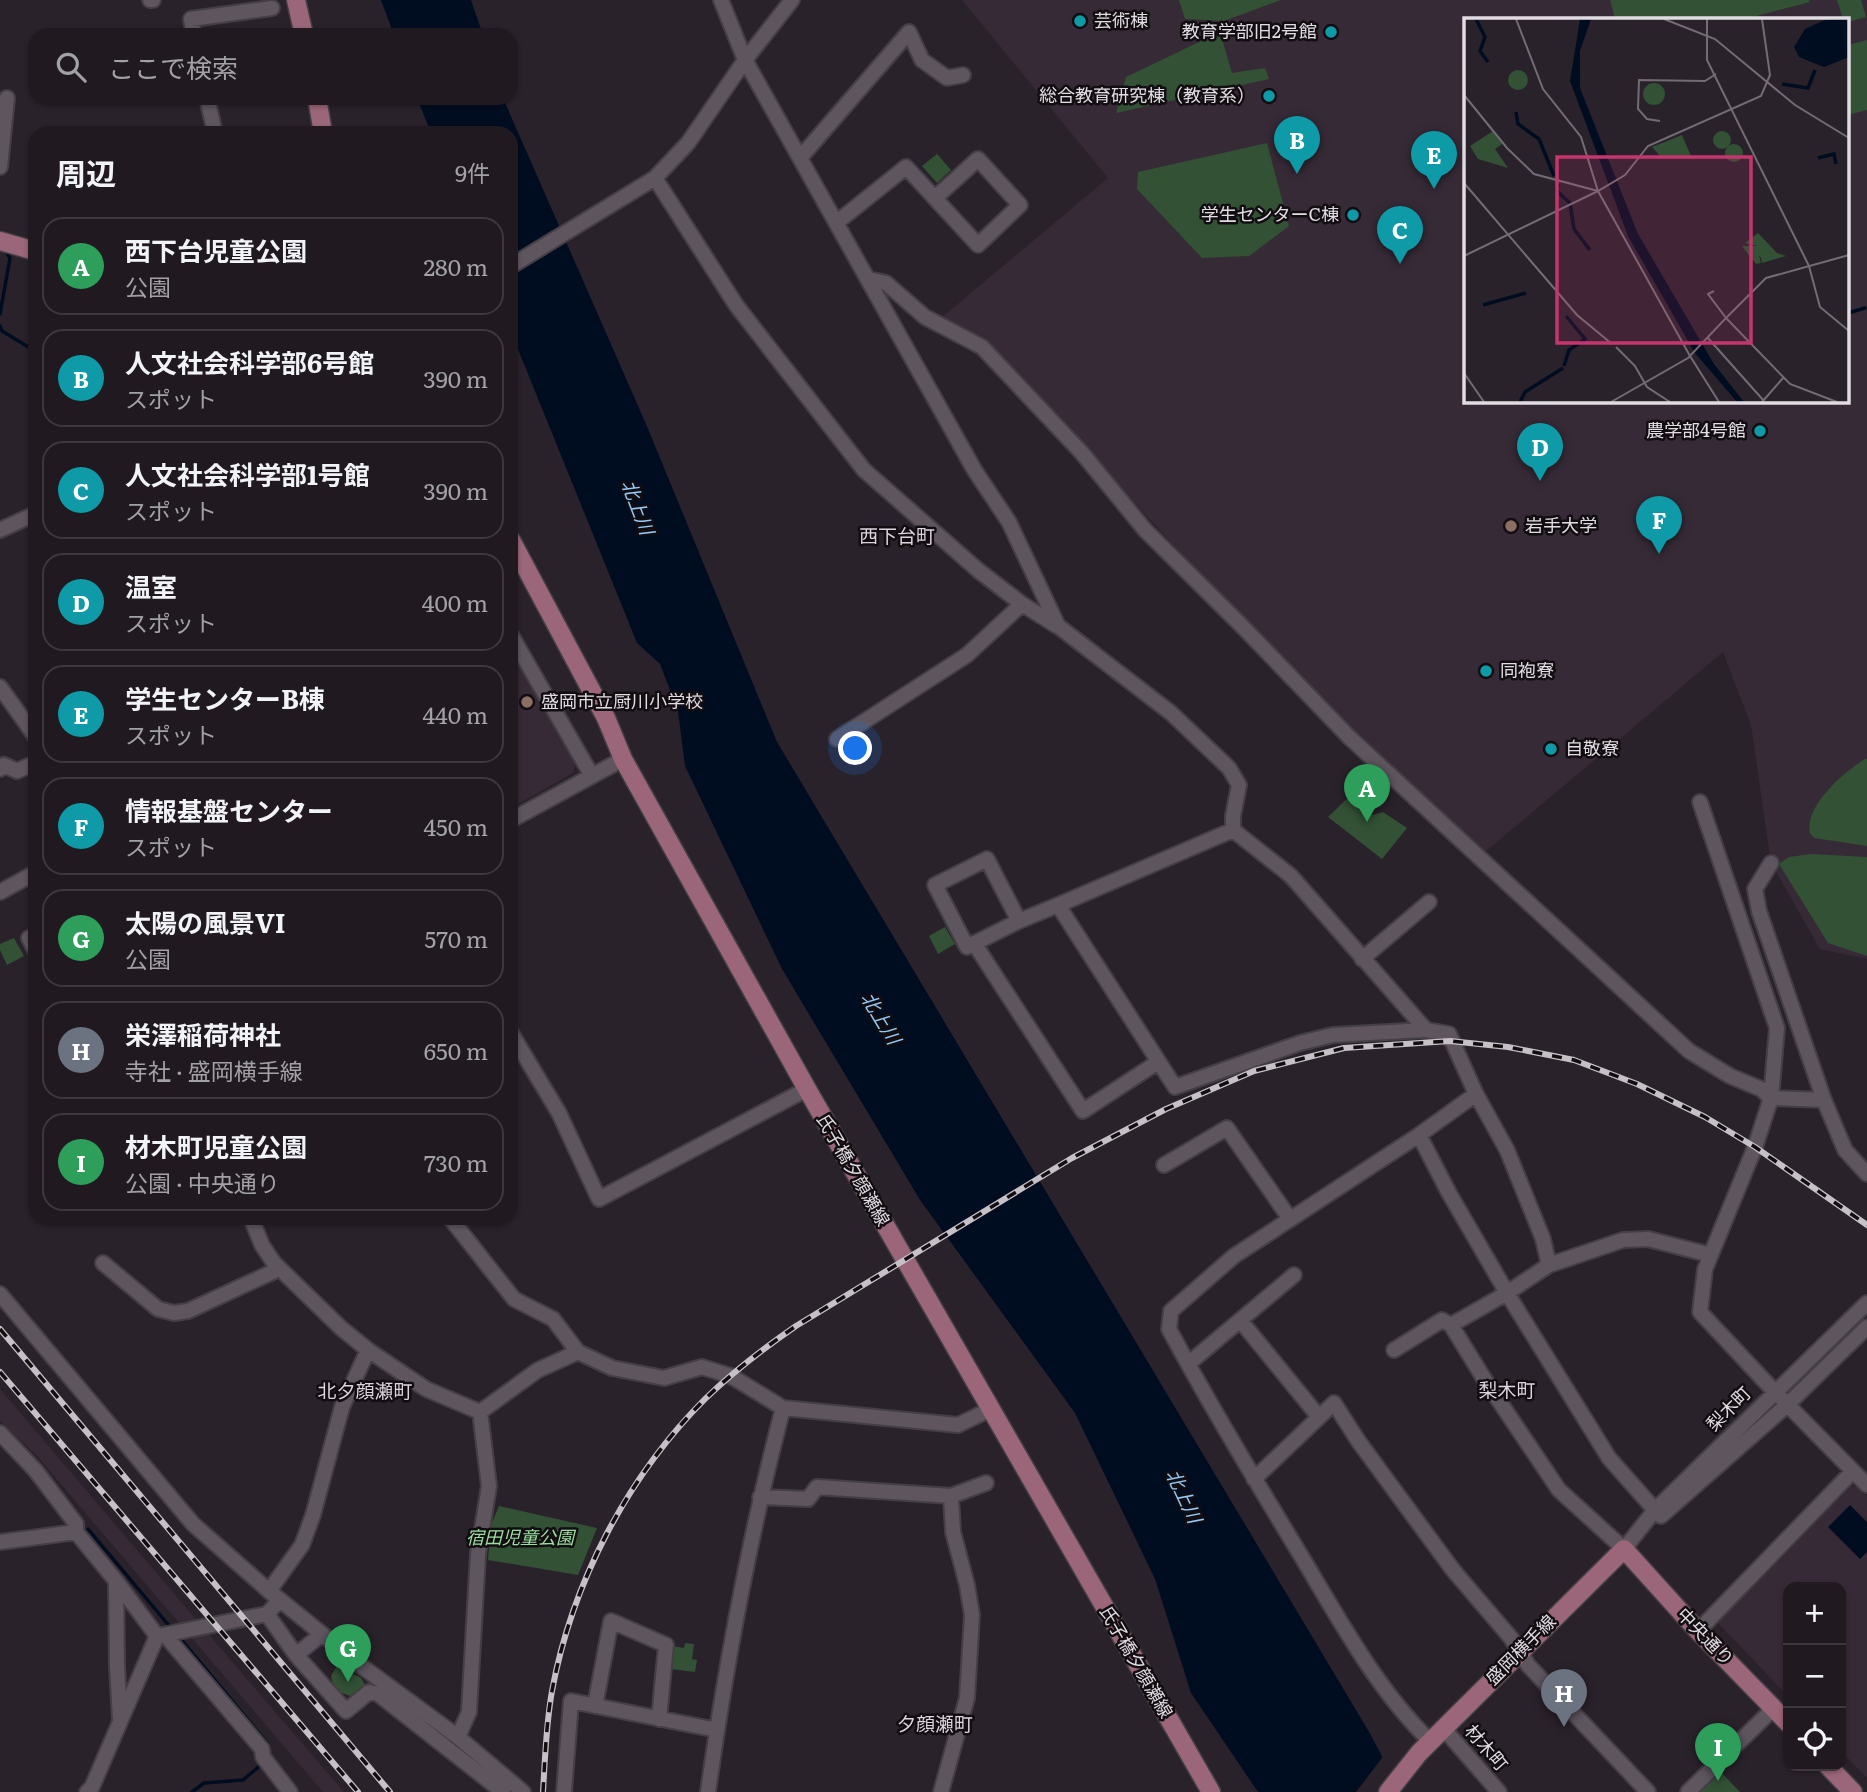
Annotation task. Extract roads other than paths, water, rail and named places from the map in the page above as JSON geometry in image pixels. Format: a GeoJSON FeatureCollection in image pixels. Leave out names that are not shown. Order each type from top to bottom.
{"type":"FeatureCollection","features":[{"type":"Feature","properties":{"kind":"main road"},"geometry":{"type":"LineString","coordinates":[[296,0],[302,28]]}},
{"type":"Feature","properties":{"kind":"main road"},"geometry":{"type":"LineString","coordinates":[[318,105],[322,126]]}},
{"type":"Feature","properties":{"kind":"main road"},"geometry":{"type":"LineString","coordinates":[[5,243],[28,249]]}},
{"type":"Feature","properties":{"kind":"main road","name":"氏子橋夕顔瀬線"},"geometry":{"type":"LineString","coordinates":[[518,553],[606,718],[623,759],[807,1089],[1211,1792]]}},
{"type":"Feature","properties":{"kind":"main road","name":"中央通り"},"geometry":{"type":"LineString","coordinates":[[1624,1549],[1698,1631],[1783,1718]]}},
{"type":"Feature","properties":{"kind":"main road","name":"盛岡横手線"},"geometry":{"type":"LineString","coordinates":[[1388,1792],[1431,1741],[1624,1549]]}},
{"type":"Feature","properties":{"kind":"main road"},"geometry":{"type":"LineString","coordinates":[[1833,1771],[1853,1792]]}},
{"type":"Feature","properties":{"kind":"street"},"geometry":{"type":"LineString","coordinates":[[721,0],[745,60],[975,471],[1009,522],[1058,626]]}},
{"type":"Feature","properties":{"kind":"street"},"geometry":{"type":"LineString","coordinates":[[518,262],[655,178],[688,143],[745,60],[792,0]]}},
{"type":"Feature","properties":{"kind":"street"},"geometry":{"type":"LineString","coordinates":[[193,28],[191,19],[248,5],[272,8]]}},
{"type":"Feature","properties":{"kind":"street"},"geometry":{"type":"LineString","coordinates":[[800,158],[909,32],[922,60],[947,78],[963,75]]}},
{"type":"Feature","properties":{"kind":"street"},"geometry":{"type":"LineString","coordinates":[[0,167],[6,98]]}},
{"type":"Feature","properties":{"kind":"street"},"geometry":{"type":"LineString","coordinates":[[209,105],[213,126]]}},
{"type":"Feature","properties":{"kind":"street"},"geometry":{"type":"LineString","coordinates":[[836,223],[906,167],[934,198],[978,245],[1020,205],[978,159],[934,198]]}},
{"type":"Feature","properties":{"kind":"street"},"geometry":{"type":"LineString","coordinates":[[655,178],[736,305],[864,470],[979,571],[1022,604],[1058,626],[1171,713],[1229,768],[1239,785],[1233,830]]}},
{"type":"Feature","properties":{"kind":"street"},"geometry":{"type":"LineString","coordinates":[[868,279],[887,283],[925,317],[982,348],[1082,453],[1145,530],[1349,737],[1689,1052],[1730,1076],[1761,1089],[1771,1098],[1824,1100]]}},
{"type":"Feature","properties":{"kind":"street"},"geometry":{"type":"LineString","coordinates":[[0,530],[28,517]]}},
{"type":"Feature","properties":{"kind":"street"},"geometry":{"type":"LineString","coordinates":[[837,738],[967,655],[1022,604]]}},
{"type":"Feature","properties":{"kind":"street"},"geometry":{"type":"LineString","coordinates":[[518,647],[592,776]]}},
{"type":"Feature","properties":{"kind":"street"},"geometry":{"type":"LineString","coordinates":[[0,687],[28,726]]}},
{"type":"Feature","properties":{"kind":"street"},"geometry":{"type":"LineString","coordinates":[[518,816],[623,759]]}},
{"type":"Feature","properties":{"kind":"street"},"geometry":{"type":"LineString","coordinates":[[1,765],[17,771],[28,766]]}},
{"type":"Feature","properties":{"kind":"street"},"geometry":{"type":"LineString","coordinates":[[1700,802],[1777,1028],[1771,1098],[1755,1147],[1705,1269],[1700,1312],[1867,1485]]}},
{"type":"Feature","properties":{"kind":"street"},"geometry":{"type":"LineString","coordinates":[[1019,921],[987,859],[935,885],[967,947],[1019,921],[1233,830]]}},
{"type":"Feature","properties":{"kind":"street"},"geometry":{"type":"LineString","coordinates":[[1233,830],[1291,876],[1426,1030]]}},
{"type":"Feature","properties":{"kind":"street"},"geometry":{"type":"LineString","coordinates":[[1771,863],[1755,889],[1759,911],[1824,1100],[1845,1150],[1867,1174]]}},
{"type":"Feature","properties":{"kind":"street"},"geometry":{"type":"LineString","coordinates":[[0,892],[28,877]]}},
{"type":"Feature","properties":{"kind":"street"},"geometry":{"type":"LineString","coordinates":[[1362,959],[1429,902]]}},
{"type":"Feature","properties":{"kind":"street"},"geometry":{"type":"LineString","coordinates":[[1058,905],[1175,1087],[1300,1043],[1333,1035],[1426,1030],[1449,1034],[1476,1094],[1507,1150],[1543,1239],[1549,1265]]}},
{"type":"Feature","properties":{"kind":"street"},"geometry":{"type":"LineString","coordinates":[[974,943],[1083,1111],[1158,1062]]}},
{"type":"Feature","properties":{"kind":"street"},"geometry":{"type":"LineString","coordinates":[[518,1045],[559,1113],[599,1199],[807,1089]]}},
{"type":"Feature","properties":{"kind":"street","name":"材木町"},"geometry":{"type":"LineString","coordinates":[[1476,1094],[1419,1135],[1234,1256],[1171,1311],[1169,1329],[1254,1479],[1353,1643],[1414,1726],[1499,1792]]}},
{"type":"Feature","properties":{"kind":"street"},"geometry":{"type":"LineString","coordinates":[[1164,1165],[1227,1128],[1290,1219]]}},
{"type":"Feature","properties":{"kind":"street"},"geometry":{"type":"LineString","coordinates":[[1419,1135],[1507,1293],[1609,1458],[1655,1510]]}},
{"type":"Feature","properties":{"kind":"street"},"geometry":{"type":"LineString","coordinates":[[254,1225],[262,1245],[279,1269],[368,1350],[426,1388],[480,1412]]}},
{"type":"Feature","properties":{"kind":"street"},"geometry":{"type":"LineString","coordinates":[[456,1225],[514,1298],[553,1319],[578,1352],[612,1368],[664,1378],[702,1367],[718,1371],[783,1408],[958,1425],[991,1409]]}},
{"type":"Feature","properties":{"kind":"street"},"geometry":{"type":"LineString","coordinates":[[1451,1325],[1549,1265],[1623,1240],[1648,1239],[1711,1255]]}},
{"type":"Feature","properties":{"kind":"street"},"geometry":{"type":"LineString","coordinates":[[103,1263],[159,1310],[174,1313],[188,1311],[279,1269]]}},
{"type":"Feature","properties":{"kind":"street"},"geometry":{"type":"LineString","coordinates":[[1188,1364],[1294,1275]]}},
{"type":"Feature","properties":{"kind":"street"},"geometry":{"type":"LineString","coordinates":[[0,1294],[193,1524],[322,1634],[458,1737],[523,1792]]}},
{"type":"Feature","properties":{"kind":"street","name":"梨木町"},"geometry":{"type":"LineString","coordinates":[[1624,1549],[1655,1510],[1867,1303]]}},
{"type":"Feature","properties":{"kind":"street"},"geometry":{"type":"LineString","coordinates":[[1240,1320],[1319,1417]]}},
{"type":"Feature","properties":{"kind":"street"},"geometry":{"type":"LineString","coordinates":[[1394,1350],[1442,1320],[1451,1325],[1559,1490],[1624,1549],[1787,1405],[1867,1327]]}},
{"type":"Feature","properties":{"kind":"street"},"geometry":{"type":"LineString","coordinates":[[267,1614],[274,1595],[302,1545],[313,1515],[342,1407],[368,1350]]}},
{"type":"Feature","properties":{"kind":"street"},"geometry":{"type":"LineString","coordinates":[[480,1412],[538,1370],[578,1352]]}},
{"type":"Feature","properties":{"kind":"street"},"geometry":{"type":"LineString","coordinates":[[1254,1479],[1334,1403],[1359,1442],[1453,1570],[1511,1638],[1518,1652],[1648,1792]]}},
{"type":"Feature","properties":{"kind":"street"},"geometry":{"type":"LineString","coordinates":[[708,1792],[760,1497],[783,1408]]}},
{"type":"Feature","properties":{"kind":"street"},"geometry":{"type":"LineString","coordinates":[[458,1737],[469,1712],[478,1554],[489,1486],[480,1412]]}},
{"type":"Feature","properties":{"kind":"street"},"geometry":{"type":"LineString","coordinates":[[0,1433],[36,1471],[76,1524],[76,1532],[116,1581],[262,1749],[266,1761],[290,1792]]}},
{"type":"Feature","properties":{"kind":"street"},"geometry":{"type":"LineString","coordinates":[[1698,1631],[1853,1471]]}},
{"type":"Feature","properties":{"kind":"street"},"geometry":{"type":"LineString","coordinates":[[760,1497],[808,1499],[817,1487],[951,1496],[986,1483]]}},
{"type":"Feature","properties":{"kind":"street"},"geometry":{"type":"LineString","coordinates":[[941,1792],[967,1698],[972,1615],[953,1532],[951,1496]]}},
{"type":"Feature","properties":{"kind":"street"},"geometry":{"type":"LineString","coordinates":[[0,1542],[76,1532]]}},
{"type":"Feature","properties":{"kind":"street"},"geometry":{"type":"LineString","coordinates":[[116,1581],[120,1723]]}},
{"type":"Feature","properties":{"kind":"street"},"geometry":{"type":"LineString","coordinates":[[161,1635],[267,1614]]}},
{"type":"Feature","properties":{"kind":"street"},"geometry":{"type":"LineString","coordinates":[[267,1614],[296,1655],[346,1711],[369,1692],[378,1694],[503,1792]]}},
{"type":"Feature","properties":{"kind":"street"},"geometry":{"type":"LineString","coordinates":[[595,1706],[611,1621],[666,1645],[659,1718]]}},
{"type":"Feature","properties":{"kind":"street"},"geometry":{"type":"LineString","coordinates":[[296,1655],[322,1634]]}},
{"type":"Feature","properties":{"kind":"street"},"geometry":{"type":"LineString","coordinates":[[87,1792],[92,1787],[161,1635]]}},
{"type":"Feature","properties":{"kind":"street"},"geometry":{"type":"LineString","coordinates":[[564,1792],[571,1701],[717,1730]]}},
{"type":"Feature","properties":{"kind":"street"},"geometry":{"type":"LineString","coordinates":[[1688,1792],[1774,1708]]}},
{"type":"Feature","properties":{"kind":"water"},"geometry":{"type":"Polygon","coordinates":[[[381,0],[471,0],[481,28],[391,28],[381,0]]]}},
{"type":"Feature","properties":{"kind":"water"},"geometry":{"type":"Polygon","coordinates":[[[420,105],[506,105],[515,126],[428,126],[420,105]]]}},
{"type":"Feature","properties":{"kind":"water","name":"北上川"},"geometry":{"type":"Polygon","coordinates":[[[518,132],[646,424],[777,742],[1368,1730],[1401,1792],[1258,1792],[1191,1693],[1155,1579],[1075,1413],[920,1200],[782,969],[685,766],[678,711],[660,664],[637,643],[518,349],[518,132]]]}},
{"type":"Feature","properties":{"kind":"water"},"geometry":{"type":"Polygon","coordinates":[[[1850,1505],[1867,1522],[1867,1552],[1860,1559],[1828,1527],[1850,1505]]]}},
{"type":"Feature","properties":{"kind":"waterway"},"geometry":{"type":"LineString","coordinates":[[0,314],[10,258],[5,250]]}},
{"type":"Feature","properties":{"kind":"waterway"},"geometry":{"type":"LineString","coordinates":[[1850,312],[1865,308]]}},
{"type":"Feature","properties":{"kind":"waterway"},"geometry":{"type":"LineString","coordinates":[[0,326],[2,331],[28,347]]}},
{"type":"Feature","properties":{"kind":"waterway"},"geometry":{"type":"LineString","coordinates":[[88,1529],[171,1628]]}},
{"type":"Feature","properties":{"kind":"waterway"},"geometry":{"type":"LineString","coordinates":[[179,1637],[268,1744],[270,1757]]}},
{"type":"Feature","properties":{"kind":"waterway"},"geometry":{"type":"LineString","coordinates":[[192,1792],[204,1783],[243,1780],[262,1764]]}},
{"type":"Feature","properties":{"kind":"railway"},"geometry":{"type":"LineString","coordinates":[[543,1792],[552,1691],[573,1611],[589,1572],[607,1534],[651,1462],[705,1399],[749,1361],[796,1326],[1072,1158],[1166,1109],[1254,1071],[1344,1048],[1450,1041],[1508,1047],[1574,1060],[1637,1084],[1705,1117],[1755,1147],[1867,1225]]}},
{"type":"Feature","properties":{"kind":"railway"},"geometry":{"type":"LineString","coordinates":[[0,1329],[390,1792]]}},
{"type":"Feature","properties":{"kind":"railway"},"geometry":{"type":"LineString","coordinates":[[0,1372],[358,1792]]}},
{"type":"Feature","properties":{"kind":"place","name":"芸術棟"},"geometry":{"type":"Point","coordinates":[1080,21]}},
{"type":"Feature","properties":{"kind":"place","name":"教育学部旧2号館"},"geometry":{"type":"Point","coordinates":[1331,32]}},
{"type":"Feature","properties":{"kind":"place","name":"総合教育研究棟（教育系）"},"geometry":{"type":"Point","coordinates":[1269,96]}},
{"type":"Feature","properties":{"kind":"place","name":"人文社会科学部6号館"},"geometry":{"type":"Point","coordinates":[1297,174]}},
{"type":"Feature","properties":{"kind":"place","name":"学生センターB棟"},"geometry":{"type":"Point","coordinates":[1434,189]}},
{"type":"Feature","properties":{"kind":"place","name":"学生センターC棟"},"geometry":{"type":"Point","coordinates":[1353,215]}},
{"type":"Feature","properties":{"kind":"place","name":"人文社会科学部1号館"},"geometry":{"type":"Point","coordinates":[1400,264]}},
{"type":"Feature","properties":{"kind":"place","name":"農学部4号館"},"geometry":{"type":"Point","coordinates":[1760,431]}},
{"type":"Feature","properties":{"kind":"place","name":"温室"},"geometry":{"type":"Point","coordinates":[1540,481]}},
{"type":"Feature","properties":{"kind":"place","name":"岩手大学"},"geometry":{"type":"Point","coordinates":[1511,526]}},
{"type":"Feature","properties":{"kind":"place","name":"情報基盤センター"},"geometry":{"type":"Point","coordinates":[1659,554]}},
{"type":"Feature","properties":{"kind":"place","name":"同袍寮"},"geometry":{"type":"Point","coordinates":[1486,671]}},
{"type":"Feature","properties":{"kind":"place","name":"盛岡市立厨川小学校"},"geometry":{"type":"Point","coordinates":[527,702]}},
{"type":"Feature","properties":{"kind":"place","name":"自敬寮"},"geometry":{"type":"Point","coordinates":[1551,749]}},
{"type":"Feature","properties":{"kind":"place","name":"西下台児童公園"},"geometry":{"type":"Point","coordinates":[1367,822]}},
{"type":"Feature","properties":{"kind":"place","name":"太陽の風景VI"},"geometry":{"type":"Point","coordinates":[348,1682]}},
{"type":"Feature","properties":{"kind":"place","name":"栄澤稲荷神社"},"geometry":{"type":"Point","coordinates":[1564,1727]}},
{"type":"Feature","properties":{"kind":"place","name":"材木町児童公園"},"geometry":{"type":"Point","coordinates":[1718,1781]}},
{"type":"Feature","properties":{"kind":"district","name":"西下台町"},"geometry":{"type":"Point","coordinates":[897,536]}},
{"type":"Feature","properties":{"kind":"district","name":"梨木町"},"geometry":{"type":"Point","coordinates":[1507,1390]}},
{"type":"Feature","properties":{"kind":"district","name":"北夕顔瀬町"},"geometry":{"type":"Point","coordinates":[365,1391]}},
{"type":"Feature","properties":{"kind":"district","name":"夕顔瀬町"},"geometry":{"type":"Point","coordinates":[935,1724]}},
{"type":"Feature","properties":{"kind":"park label","name":"宿田児童公園"},"geometry":{"type":"Point","coordinates":[520,1538]}}]}
